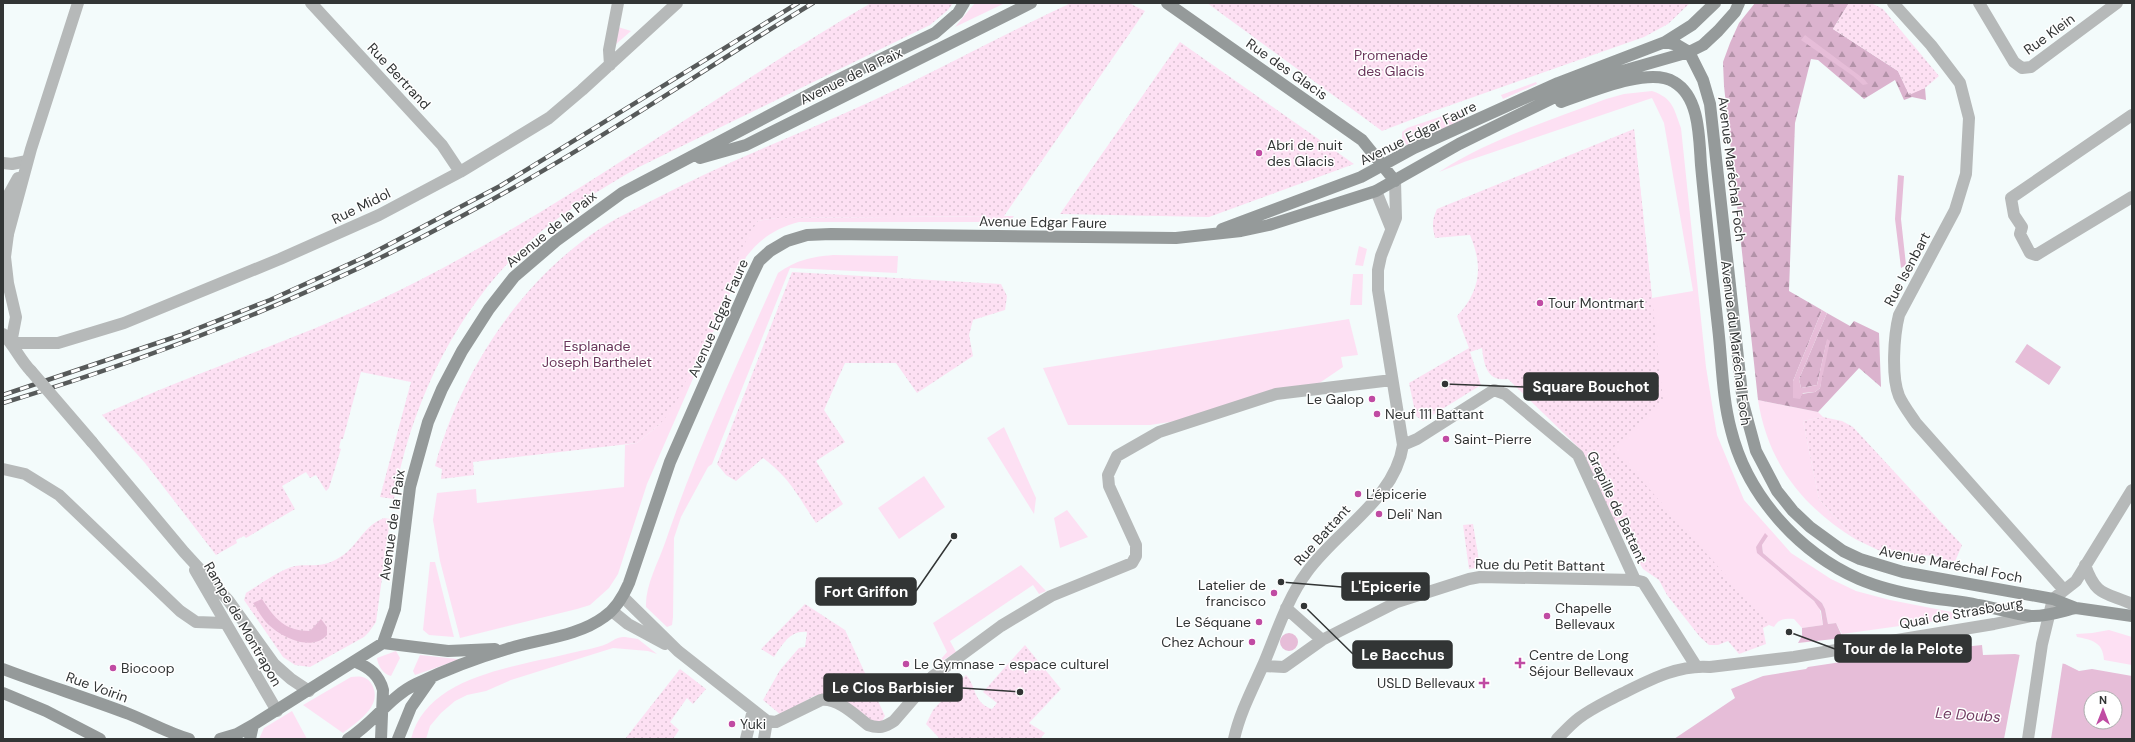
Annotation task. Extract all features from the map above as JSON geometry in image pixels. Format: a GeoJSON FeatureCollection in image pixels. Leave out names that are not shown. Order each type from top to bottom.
{"type":"FeatureCollection","features":[{"type":"Feature","properties":{"kind":"main road","name":"Avenue de la Paix"},"geometry":{"type":"LineString","coordinates":[[383,643],[395,609],[410,488],[419,450],[428,422],[462,351],[489,309],[514,278],[532,261],[607,203],[650,177],[679,164],[827,85],[935,33],[958,13],[964,3]]}},
{"type":"Feature","properties":{"kind":"main road","name":"Avenue de la Paix"},"geometry":{"type":"LineString","coordinates":[[679,164],[746,145],[1031,3]]}},
{"type":"Feature","properties":{"kind":"main road","name":"Rue des Glacis"},"geometry":{"type":"LineString","coordinates":[[1167,3],[1362,140],[1395,181]]}},
{"type":"Feature","properties":{"kind":"main road"},"geometry":{"type":"LineString","coordinates":[[1665,42],[1692,25],[1714,3]]}},
{"type":"Feature","properties":{"kind":"main road","name":"Avenue Edgar Faure"},"geometry":{"type":"LineString","coordinates":[[506,649],[579,629],[603,618],[612,611],[623,597],[670,462],[749,282],[760,261],[770,251],[787,241],[806,234],[1094,238],[1204,236],[1269,225],[1376,191],[1459,144],[1561,94],[1605,76],[1689,52],[1703,45],[1735,12],[1739,3]]}},
{"type":"Feature","properties":{"kind":"main road","name":"Avenue Edgar Faure"},"geometry":{"type":"LineString","coordinates":[[1204,236],[1361,177],[1414,148],[1558,83],[1665,42]]}},
{"type":"Feature","properties":{"kind":"main road"},"geometry":{"type":"LineString","coordinates":[[1665,42],[1677,45],[1689,52]]}},
{"type":"Feature","properties":{"kind":"main road","name":"Avenue Maréchal Foch"},"geometry":{"type":"LineString","coordinates":[[1689,52],[1705,85],[1710,104],[1743,403],[1756,451],[1777,491],[1810,527],[1842,551],[1860,559],[1903,572],[2053,600],[2076,608]]}},
{"type":"Feature","properties":{"kind":"main road","name":"Avenue Edgar Faure"},"geometry":{"type":"LineString","coordinates":[[1511,118],[1625,82],[1652,76],[1662,76],[1676,82]]}},
{"type":"Feature","properties":{"kind":"main road","name":"Avenue du Maréchal Foch"},"geometry":{"type":"LineString","coordinates":[[1676,82],[1684,90],[1690,101],[1698,135],[1710,258],[1731,430],[1742,461],[1756,491],[1774,515],[1809,548],[1825,560],[1859,579],[1903,593],[1976,604],[2033,616],[2076,608]]}},
{"type":"Feature","properties":{"kind":"main road"},"geometry":{"type":"LineString","coordinates":[[1376,191],[1383,166]]}},
{"type":"Feature","properties":{"kind":"main road"},"geometry":{"type":"LineString","coordinates":[[2076,608],[2132,616]]}},
{"type":"Feature","properties":{"kind":"main road"},"geometry":{"type":"LineString","coordinates":[[220,739],[235,736],[356,662],[383,643],[448,650],[506,649]]}},
{"type":"Feature","properties":{"kind":"main road"},"geometry":{"type":"LineString","coordinates":[[348,739],[365,727],[382,709],[403,691],[432,677],[506,649]]}},
{"type":"Feature","properties":{"kind":"main road"},"geometry":{"type":"LineString","coordinates":[[356,662],[368,667],[375,674],[383,690],[381,739]]}},
{"type":"Feature","properties":{"kind":"main road","name":"Rue Voirin"},"geometry":{"type":"LineString","coordinates":[[3,668],[44,685],[66,690],[131,715],[184,738]]}},
{"type":"Feature","properties":{"kind":"main road"},"geometry":{"type":"LineString","coordinates":[[398,739],[411,707],[432,677]]}},
{"type":"Feature","properties":{"kind":"main road"},"geometry":{"type":"LineString","coordinates":[[3,692],[46,710],[100,739]]}},
{"type":"Feature","properties":{"kind":"main road"},"geometry":{"type":"LineString","coordinates":[[250,739],[253,725]]}},
{"type":"Feature","properties":{"kind":"street"},"geometry":{"type":"LineString","coordinates":[[6,340],[16,317],[8,283],[5,257],[8,234],[27,161],[78,3]]}},
{"type":"Feature","properties":{"kind":"street","name":"Rue Bertrand"},"geometry":{"type":"LineString","coordinates":[[311,3],[442,145],[460,172]]}},
{"type":"Feature","properties":{"kind":"street"},"geometry":{"type":"LineString","coordinates":[[610,65],[609,50],[618,3]]}},
{"type":"Feature","properties":{"kind":"street","name":"Rue Midol"},"geometry":{"type":"LineString","coordinates":[[6,340],[58,342],[108,328],[287,256],[379,215],[460,172],[549,118],[610,65],[677,3]]}},
{"type":"Feature","properties":{"kind":"street","name":"Rue Isenbart"},"geometry":{"type":"LineString","coordinates":[[1893,3],[1931,45],[1960,83],[1969,118],[1966,174],[1948,225],[1910,291],[1899,315],[1896,330],[1894,363],[1899,395],[1916,423],[2064,590]]}},
{"type":"Feature","properties":{"kind":"street","name":"Rue Klein"},"geometry":{"type":"LineString","coordinates":[[1979,3],[2014,62],[2022,68],[2031,67],[2117,3]]}},
{"type":"Feature","properties":{"kind":"street"},"geometry":{"type":"LineString","coordinates":[[2132,115],[2011,198],[2014,215],[2022,227],[2020,234],[2030,253],[2036,255],[2132,197]]}},
{"type":"Feature","properties":{"kind":"street"},"geometry":{"type":"LineString","coordinates":[[3,163],[12,164],[27,161]]}},
{"type":"Feature","properties":{"kind":"street"},"geometry":{"type":"LineString","coordinates":[[8,234],[3,203],[27,161]]}},
{"type":"Feature","properties":{"kind":"street","name":"Rue Battant"},"geometry":{"type":"LineString","coordinates":[[1234,739],[1244,706],[1263,666],[1286,608],[1307,572],[1379,495],[1394,475],[1401,461],[1403,446],[1378,290],[1378,270],[1390,228],[1396,218],[1395,181]]}},
{"type":"Feature","properties":{"kind":"street"},"geometry":{"type":"LineString","coordinates":[[1376,191],[1390,228]]}},
{"type":"Feature","properties":{"kind":"street","name":"Rampe de Montrapon"},"geometry":{"type":"LineString","coordinates":[[6,340],[25,365],[184,552],[228,600],[277,667],[309,691]]}},
{"type":"Feature","properties":{"kind":"street"},"geometry":{"type":"LineString","coordinates":[[623,597],[678,652],[767,720],[776,722],[821,700],[828,699],[834,701],[868,725],[875,727],[886,726],[894,721],[933,676],[1001,626],[1051,596],[1132,563],[1136,556],[1136,545],[1109,486],[1108,475],[1117,456],[1159,432],[1276,394],[1392,380]]}},
{"type":"Feature","properties":{"kind":"street","name":"Grapille de Battant"},"geometry":{"type":"LineString","coordinates":[[1403,446],[1417,439],[1494,390],[1505,394],[1578,454],[1635,580]]}},
{"type":"Feature","properties":{"kind":"street"},"geometry":{"type":"LineString","coordinates":[[3,469],[25,474],[59,495],[180,611],[196,622],[224,623]]}},
{"type":"Feature","properties":{"kind":"street"},"geometry":{"type":"LineString","coordinates":[[2028,739],[2042,644],[2053,600],[2076,581],[2132,490]]}},
{"type":"Feature","properties":{"kind":"street","name":"Rampe de Montrapon"},"geometry":{"type":"LineString","coordinates":[[184,552],[224,623],[277,710]]}},
{"type":"Feature","properties":{"kind":"street"},"geometry":{"type":"LineString","coordinates":[[2085,565],[2092,583],[2098,590],[2132,604]]}},
{"type":"Feature","properties":{"kind":"street","name":"Rue du Petit Battant"},"geometry":{"type":"LineString","coordinates":[[1263,666],[1284,667],[1322,640],[1396,602],[1469,579],[1635,580]]}},
{"type":"Feature","properties":{"kind":"street"},"geometry":{"type":"LineString","coordinates":[[1635,580],[1643,582],[1696,666]]}},
{"type":"Feature","properties":{"kind":"street"},"geometry":{"type":"LineString","coordinates":[[1286,608],[1322,640]]}},
{"type":"Feature","properties":{"kind":"street"},"geometry":{"type":"LineString","coordinates":[[612,611],[628,624],[678,652]]}},
{"type":"Feature","properties":{"kind":"street","name":"Quai de Strasbourg"},"geometry":{"type":"LineString","coordinates":[[1557,739],[1579,717],[1596,707],[1644,682],[1676,670],[1696,666],[1710,667],[1794,657],[1994,624],[2033,616]]}},
{"type":"Feature","properties":{"kind":"street"},"geometry":{"type":"LineString","coordinates":[[746,739],[753,710]]}},
{"type":"Feature","properties":{"kind":"street"},"geometry":{"type":"LineString","coordinates":[[764,739],[767,720]]}},
{"type":"Feature","properties":{"kind":"green space"},"geometry":{"type":"Polygon","coordinates":[[[871,3],[953,3],[948,10],[930,25],[637,168],[595,193],[540,232],[502,269],[479,298],[458,328],[440,360],[425,393],[412,428],[394,499],[380,497],[411,382],[361,372],[343,439],[341,439],[339,448],[341,449],[329,488],[326,491],[316,475],[310,478],[306,472],[282,486],[295,509],[246,538],[244,536],[236,540],[237,543],[216,555],[145,463],[102,415],[181,381],[340,318],[418,281],[534,216],[814,37],[871,3]]]}},
{"type":"Feature","properties":{"kind":"green space"},"geometry":{"type":"Polygon","coordinates":[[[975,3],[1005,3],[955,27],[975,3]]]}},
{"type":"Feature","properties":{"kind":"green space","name":"Esplanade Joseph Barthelet"},"geometry":{"type":"Polygon","coordinates":[[[1071,3],[1129,3],[1145,11],[1004,216],[776,218],[758,221],[748,236],[675,406],[660,424],[637,443],[473,462],[474,475],[441,479],[442,469],[435,466],[446,431],[478,362],[498,330],[521,300],[546,272],[574,248],[610,222],[681,186],[735,160],[872,101],[1071,3]]]}},
{"type":"Feature","properties":{"kind":"green space","name":"Promenade des Glacis"},"geometry":{"type":"Polygon","coordinates":[[[1207,3],[1690,3],[1668,24],[1644,37],[1434,111],[1382,131],[1207,3]]]}},
{"type":"Feature","properties":{"kind":"green space"},"geometry":{"type":"Polygon","coordinates":[[[1755,3],[1849,3],[1833,29],[1898,71],[1909,94],[1925,88],[1926,100],[1912,97],[1904,100],[1895,80],[1864,99],[1818,60],[1811,59],[1795,123],[1789,291],[1822,310],[1793,381],[1801,394],[1815,392],[1820,388],[1827,340],[1817,385],[1801,388],[1799,379],[1827,313],[1850,326],[1854,321],[1879,333],[1881,387],[1859,368],[1818,412],[1758,400],[1724,86],[1723,62],[1739,23],[1755,3]]]}},
{"type":"Feature","properties":{"kind":"green space"},"geometry":{"type":"Polygon","coordinates":[[[1849,3],[1871,3],[1883,9],[1939,76],[1925,88],[1909,95],[1898,71],[1833,29],[1849,3]]]}},
{"type":"Feature","properties":{"kind":"green space"},"geometry":{"type":"Polygon","coordinates":[[[618,27],[631,31],[615,45],[618,27]]]}},
{"type":"Feature","properties":{"kind":"green space"},"geometry":{"type":"Polygon","coordinates":[[[1180,42],[1354,164],[1209,217],[1060,214],[1180,42]]]}},
{"type":"Feature","properties":{"kind":"green space"},"geometry":{"type":"Polygon","coordinates":[[[1536,82],[1537,84],[1503,99],[1501,95],[1536,82]]]}},
{"type":"Feature","properties":{"kind":"green space"},"geometry":{"type":"Polygon","coordinates":[[[1652,91],[1669,101],[1681,128],[1706,367],[1717,435],[1744,500],[1791,553],[1831,579],[1856,591],[1890,600],[1972,616],[1842,634],[1836,623],[1828,624],[1825,609],[1822,603],[1763,553],[1762,545],[1768,536],[1756,547],[1819,606],[1823,625],[1802,628],[1794,619],[1787,619],[1778,622],[1774,627],[1769,625],[1607,453],[1634,129],[1652,298],[1693,291],[1664,123],[1652,98],[1464,162],[1439,172],[1458,160],[1499,140],[1542,123],[1606,99],[1624,94],[1652,91]]]}},
{"type":"Feature","properties":{"kind":"green space"},"geometry":{"type":"Polygon","coordinates":[[[1460,110],[1464,119],[1407,145],[1402,140],[1402,132],[1407,128],[1460,110]]]}},
{"type":"Feature","properties":{"kind":"green space"},"geometry":{"type":"Polygon","coordinates":[[[1634,129],[1663,400],[1613,448],[1768,623],[1769,625],[1763,628],[1766,644],[1739,654],[1728,641],[1718,645],[1709,645],[1700,637],[1667,595],[1659,580],[1643,569],[1614,520],[1581,450],[1508,379],[1495,378],[1491,375],[1484,360],[1482,348],[1470,352],[1481,385],[1423,421],[1416,416],[1409,383],[1469,348],[1457,316],[1471,297],[1475,287],[1478,267],[1477,257],[1470,235],[1435,238],[1433,223],[1437,209],[1634,129]]]}},
{"type":"Feature","properties":{"kind":"green space"},"geometry":{"type":"Polygon","coordinates":[[[1014,216],[1009,222],[799,222],[783,227],[763,239],[746,257],[647,484],[618,574],[609,588],[590,605],[460,638],[440,561],[433,520],[437,493],[476,489],[477,503],[624,487],[625,445],[637,443],[660,424],[748,235],[758,221],[776,218],[1014,216]]]}},
{"type":"Feature","properties":{"kind":"green space"},"geometry":{"type":"Polygon","coordinates":[[[1359,246],[1367,249],[1363,266],[1355,265],[1359,246]]]}},
{"type":"Feature","properties":{"kind":"green space"},"geometry":{"type":"Polygon","coordinates":[[[833,255],[898,256],[897,273],[790,268],[712,464],[708,467],[681,517],[674,538],[672,625],[667,627],[646,607],[646,599],[652,575],[704,441],[778,273],[791,265],[804,260],[833,255]]]}},
{"type":"Feature","properties":{"kind":"green space"},"geometry":{"type":"Polygon","coordinates":[[[792,272],[1001,284],[1007,296],[1005,310],[973,320],[969,335],[973,356],[917,393],[896,363],[845,363],[824,410],[845,442],[816,461],[843,504],[816,523],[787,480],[763,458],[736,481],[726,475],[717,464],[792,272]]]}},
{"type":"Feature","properties":{"kind":"green space"},"geometry":{"type":"Polygon","coordinates":[[[1353,274],[1363,274],[1362,305],[1350,305],[1353,274]]]}},
{"type":"Feature","properties":{"kind":"green space"},"geometry":{"type":"Polygon","coordinates":[[[1349,319],[1358,355],[1341,357],[1343,367],[1318,384],[1183,420],[1150,425],[1068,425],[1043,368],[1349,319]]]}},
{"type":"Feature","properties":{"kind":"green space"},"geometry":{"type":"Polygon","coordinates":[[[1758,400],[1818,412],[1823,417],[1803,421],[1819,499],[1855,539],[1819,512],[1790,481],[1770,444],[1763,423],[1758,400]]]}},
{"type":"Feature","properties":{"kind":"green space"},"geometry":{"type":"Polygon","coordinates":[[[1823,417],[1842,421],[1853,427],[1962,545],[1954,564],[1938,562],[1939,557],[1924,555],[1923,560],[1878,550],[1855,539],[1819,499],[1803,421],[1823,417]]]}},
{"type":"Feature","properties":{"kind":"green space"},"geometry":{"type":"Polygon","coordinates":[[[1004,427],[1036,498],[1034,514],[987,438],[1004,427]]]}},
{"type":"Feature","properties":{"kind":"green space"},"geometry":{"type":"Polygon","coordinates":[[[924,476],[945,507],[899,539],[878,508],[924,476]]]}},
{"type":"Feature","properties":{"kind":"green space"},"geometry":{"type":"Polygon","coordinates":[[[1067,510],[1088,537],[1060,548],[1054,518],[1067,510]]]}},
{"type":"Feature","properties":{"kind":"green space"},"geometry":{"type":"Polygon","coordinates":[[[384,518],[390,519],[376,622],[364,637],[310,667],[295,665],[283,657],[244,600],[246,593],[283,570],[300,565],[331,562],[347,552],[363,533],[376,522],[384,518]]]}},
{"type":"Feature","properties":{"kind":"green space"},"geometry":{"type":"Polygon","coordinates":[[[1473,524],[1480,567],[1469,569],[1463,525],[1473,524]]]}},
{"type":"Feature","properties":{"kind":"green space"},"geometry":{"type":"Polygon","coordinates":[[[430,562],[435,562],[454,637],[429,635],[423,630],[430,562]]]}},
{"type":"Feature","properties":{"kind":"green space"},"geometry":{"type":"Polygon","coordinates":[[[1021,565],[1046,591],[1039,594],[1033,585],[950,641],[956,652],[942,661],[941,659],[947,652],[933,623],[1021,565]]]}},
{"type":"Feature","properties":{"kind":"green space"},"geometry":{"type":"Polygon","coordinates":[[[805,604],[845,630],[885,716],[882,721],[873,722],[826,694],[814,696],[781,715],[763,700],[780,670],[799,648],[805,647],[807,632],[796,633],[791,636],[774,657],[761,649],[805,604]]]}},
{"type":"Feature","properties":{"kind":"green space"},"geometry":{"type":"Polygon","coordinates":[[[2109,630],[2132,637],[2132,665],[2104,660],[2101,649],[2096,643],[2077,637],[2076,634],[2109,630]]]}},
{"type":"Feature","properties":{"kind":"green space"},"geometry":{"type":"Polygon","coordinates":[[[625,637],[638,639],[657,654],[648,651],[613,648],[511,680],[486,691],[467,695],[455,701],[441,713],[430,726],[426,739],[411,739],[420,718],[435,701],[454,687],[476,677],[500,669],[597,647],[618,638],[625,637]]]}},
{"type":"Feature","properties":{"kind":"green space"},"geometry":{"type":"Polygon","coordinates":[[[1025,645],[1061,689],[1029,723],[1045,733],[1040,739],[940,739],[926,724],[933,710],[966,675],[981,703],[992,709],[997,703],[983,692],[1025,645]]]}},
{"type":"Feature","properties":{"kind":"green space"},"geometry":{"type":"Polygon","coordinates":[[[396,651],[400,658],[391,676],[381,669],[377,658],[396,651]]]}},
{"type":"Feature","properties":{"kind":"green space"},"geometry":{"type":"Polygon","coordinates":[[[420,655],[458,660],[415,675],[413,671],[420,655]]]}},
{"type":"Feature","properties":{"kind":"green space"},"geometry":{"type":"Polygon","coordinates":[[[680,669],[706,689],[693,704],[687,698],[670,722],[679,730],[673,739],[625,739],[680,669]]]}},
{"type":"Feature","properties":{"kind":"green space"},"geometry":{"type":"Polygon","coordinates":[[[351,677],[362,677],[367,679],[371,683],[374,691],[374,699],[368,712],[343,733],[303,705],[351,677]]]}},
{"type":"Feature","properties":{"kind":"green space"},"geometry":{"type":"Polygon","coordinates":[[[292,711],[307,739],[259,739],[264,728],[292,711]]]}},
{"type":"Feature","properties":{"kind":"water"},"geometry":{"type":"Polygon","coordinates":[[[1805,35],[1864,79],[1868,84],[1863,85],[1853,76],[1801,40],[1805,35]]]}},
{"type":"Feature","properties":{"kind":"water"},"geometry":{"type":"Polygon","coordinates":[[[1898,175],[1904,176],[1901,219],[1906,265],[1901,268],[1895,219],[1898,175]]]}},
{"type":"Feature","properties":{"kind":"water"},"geometry":{"type":"Polygon","coordinates":[[[1822,310],[1827,313],[1799,379],[1801,388],[1817,385],[1827,339],[1830,341],[1820,388],[1815,392],[1803,393],[1800,399],[1793,398],[1793,381],[1822,310]]]}},
{"type":"Feature","properties":{"kind":"water"},"geometry":{"type":"Polygon","coordinates":[[[2027,344],[2061,367],[2049,385],[2015,362],[2027,344]]]}},
{"type":"Feature","properties":{"kind":"water"},"geometry":{"type":"Polygon","coordinates":[[[1765,533],[1768,536],[1762,545],[1763,553],[1822,603],[1825,609],[1828,624],[1836,623],[1843,638],[1798,643],[1802,636],[1802,628],[1823,625],[1821,611],[1814,601],[1757,553],[1756,547],[1765,533]]]}},
{"type":"Feature","properties":{"kind":"water"},"geometry":{"type":"Polygon","coordinates":[[[262,599],[276,618],[287,626],[294,629],[310,631],[321,619],[327,627],[327,635],[312,643],[286,637],[265,621],[253,603],[262,599]]]}},
{"type":"Feature","properties":{"kind":"water"},"geometry":{"type":"Polygon","coordinates":[[[1289,633],[1293,634],[1297,638],[1297,646],[1293,650],[1289,651],[1285,650],[1281,646],[1280,642],[1281,638],[1285,634],[1289,633]]]}},
{"type":"Feature","properties":{"kind":"water","name":"Le Doubs"},"geometry":{"type":"Polygon","coordinates":[[[1982,645],[1983,655],[2015,654],[2065,664],[2079,671],[2092,669],[2132,676],[2132,739],[1674,739],[1735,698],[1731,689],[1763,676],[1806,669],[1808,667],[1934,648],[1935,650],[1982,645]]]}},
{"type":"Feature","properties":{"kind":"pier"},"geometry":{"type":"Polygon","coordinates":[[[2020,653],[2063,661],[2051,739],[2004,739],[2020,653]]]}},
{"type":"Feature","properties":{"kind":"railway"},"geometry":{"type":"LineString","coordinates":[[3,395],[181,335],[270,300],[367,256],[500,186],[798,3]]}},
{"type":"Feature","properties":{"kind":"railway"},"geometry":{"type":"LineString","coordinates":[[3,403],[121,365],[180,344],[295,297],[407,245],[551,166],[813,3]]}},
{"type":"Feature","properties":{"kind":"place","name":"Abri de nuit des Glacis"},"geometry":{"type":"Point","coordinates":[1259,153]}},
{"type":"Feature","properties":{"kind":"place","name":"Tour Montmart"},"geometry":{"type":"Point","coordinates":[1540,303]}},
{"type":"Feature","properties":{"kind":"place","name":"Square Bouchot"},"geometry":{"type":"Point","coordinates":[1445,384]}},
{"type":"Feature","properties":{"kind":"place","name":"Le Galop"},"geometry":{"type":"Point","coordinates":[1372,399]}},
{"type":"Feature","properties":{"kind":"place","name":"Neuf 111 Battant"},"geometry":{"type":"Point","coordinates":[1377,414]}},
{"type":"Feature","properties":{"kind":"place","name":"Saint-Pierre"},"geometry":{"type":"Point","coordinates":[1446,439]}},
{"type":"Feature","properties":{"kind":"place","name":"L'épicerie"},"geometry":{"type":"Point","coordinates":[1358,494]}},
{"type":"Feature","properties":{"kind":"place","name":"Deli' Nan"},"geometry":{"type":"Point","coordinates":[1379,514]}},
{"type":"Feature","properties":{"kind":"place","name":"Fort Griffon"},"geometry":{"type":"Point","coordinates":[954,536]}},
{"type":"Feature","properties":{"kind":"place","name":"L'Epicerie"},"geometry":{"type":"Point","coordinates":[1281,582]}},
{"type":"Feature","properties":{"kind":"place","name":"Latelier de francisco"},"geometry":{"type":"Point","coordinates":[1274,593]}},
{"type":"Feature","properties":{"kind":"place","name":"Le Bacchus"},"geometry":{"type":"Point","coordinates":[1304,606]}},
{"type":"Feature","properties":{"kind":"place","name":"Chapelle Bellevaux"},"geometry":{"type":"Point","coordinates":[1547,616]}},
{"type":"Feature","properties":{"kind":"place","name":"Le Séquane"},"geometry":{"type":"Point","coordinates":[1259,622]}},
{"type":"Feature","properties":{"kind":"place","name":"Tour de la Pelote"},"geometry":{"type":"Point","coordinates":[1789,632]}},
{"type":"Feature","properties":{"kind":"place","name":"Chez Achour"},"geometry":{"type":"Point","coordinates":[1252,642]}},
{"type":"Feature","properties":{"kind":"place","name":"Centre de Long Séjour Bellevaux"},"geometry":{"type":"Point","coordinates":[1520,663]}},
{"type":"Feature","properties":{"kind":"place","name":"Le Gymnase - espace culturel"},"geometry":{"type":"Point","coordinates":[906,664]}},
{"type":"Feature","properties":{"kind":"place","name":"Biocoop"},"geometry":{"type":"Point","coordinates":[113,668]}},
{"type":"Feature","properties":{"kind":"place","name":"USLD Bellevaux"},"geometry":{"type":"Point","coordinates":[1484,683]}},
{"type":"Feature","properties":{"kind":"place","name":"Le Clos Barbisier"},"geometry":{"type":"Point","coordinates":[1020,692]}},
{"type":"Feature","properties":{"kind":"place","name":"Yuki"},"geometry":{"type":"Point","coordinates":[732,724]}}]}
